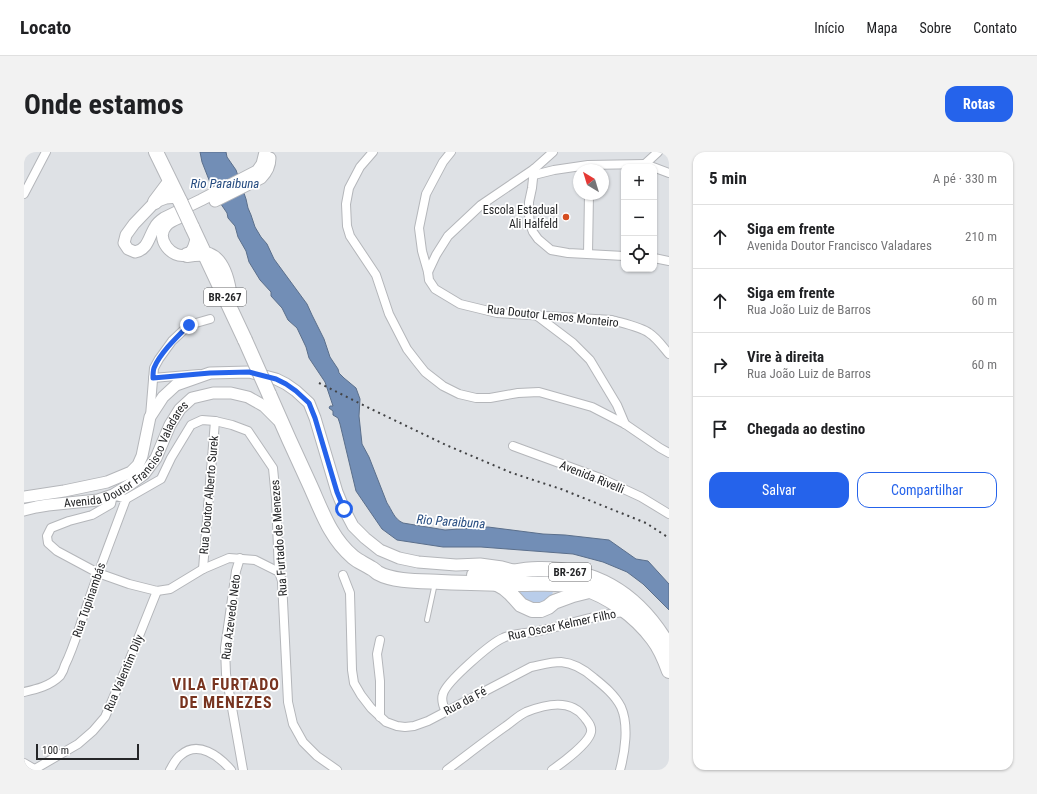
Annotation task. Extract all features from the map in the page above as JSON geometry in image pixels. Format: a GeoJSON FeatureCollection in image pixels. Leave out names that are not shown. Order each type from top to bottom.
{"type":"FeatureCollection","features":[{"type":"Feature","properties":{"kind":"highway"},"geometry":{"type":"LineString","coordinates":[[156,152],[204,254],[187,255]]}},
{"type":"Feature","properties":{"kind":"highway"},"geometry":{"type":"LineString","coordinates":[[155,202],[170,182]]}},
{"type":"Feature","properties":{"kind":"highway","name":"BR-267"},"geometry":{"type":"LineString","coordinates":[[204,254],[215,258],[223,270],[229,290],[230,307],[282,423]]}},
{"type":"Feature","properties":{"kind":"highway","name":"Avenida Doutor Francisco Valadares"},"geometry":{"type":"LineString","coordinates":[[282,423],[330,529],[345,550],[354,558],[371,568],[380,567],[401,573],[496,584],[537,569],[558,569],[578,573],[610,585],[635,603],[651,619],[669,647]]}},
{"type":"Feature","properties":{"kind":"highway","name":"BR-267"},"geometry":{"type":"LineString","coordinates":[[537,569],[546,571],[556,584],[554,602]]}},
{"type":"Feature","properties":{"kind":"highway","name":"Avenida Doutor Francisco Valadares"},"geometry":{"type":"LineString","coordinates":[[439,578],[488,575],[579,587],[589,591],[606,598],[626,612],[642,626],[654,639],[669,671]]}},
{"type":"Feature","properties":{"kind":"highway"},"geometry":{"type":"LineString","coordinates":[[515,578],[518,602]]}},
{"type":"Feature","properties":{"kind":"highway"},"geometry":{"type":"LineString","coordinates":[[496,584],[504,588],[521,605],[532,610],[541,610],[554,602],[589,591]]}},
{"type":"Feature","properties":{"kind":"main road"},"geometry":{"type":"LineString","coordinates":[[179,199],[166,198],[155,202],[134,224],[126,235],[124,242],[128,249],[132,252],[139,252],[143,250],[154,228],[160,220],[202,203],[255,177],[262,164],[265,152]]}},
{"type":"Feature","properties":{"kind":"main road"},"geometry":{"type":"LineString","coordinates":[[255,177],[261,178],[266,174],[270,162],[270,155],[268,152]]}},
{"type":"Feature","properties":{"kind":"main road"},"geometry":{"type":"LineString","coordinates":[[194,232],[195,245],[187,255],[173,252],[166,246],[162,237],[164,229],[169,223],[202,203]]}},
{"type":"Feature","properties":{"kind":"main road","name":"Avenida Doutor Francisco Valadares"},"geometry":{"type":"LineString","coordinates":[[24,497],[73,490],[107,482],[131,472],[138,464],[142,456],[150,417],[162,397],[176,385],[210,373],[249,372],[276,379],[292,388],[309,403],[315,418],[337,492],[344,509],[353,526],[380,550],[399,558],[418,562],[456,565],[480,564],[502,567],[515,578]]}},
{"type":"Feature","properties":{"kind":"main road","name":"Avenida Doutor Francisco Valadares"},"geometry":{"type":"LineString","coordinates":[[24,510],[36,507],[98,500],[113,495],[129,485],[144,474],[156,458],[170,425],[180,409],[192,398],[213,393],[231,393],[248,397],[264,406],[282,423]]}},
{"type":"Feature","properties":{"kind":"main road"},"geometry":{"type":"LineString","coordinates":[[107,482],[113,495]]}},
{"type":"Feature","properties":{"kind":"main road"},"geometry":{"type":"LineString","coordinates":[[60,504],[67,501],[73,490]]}},
{"type":"Feature","properties":{"kind":"street"},"geometry":{"type":"LineString","coordinates":[[24,194],[46,152]]}},
{"type":"Feature","properties":{"kind":"street"},"geometry":{"type":"LineString","coordinates":[[373,152],[360,167],[349,188],[346,204],[347,226],[350,236],[376,275],[389,314],[406,349],[421,367],[443,386],[459,394],[476,398],[490,398],[518,393],[539,392],[592,407],[625,424],[669,454]]}},
{"type":"Feature","properties":{"kind":"street","name":"Rua Doutor Lemos Monteiro"},"geometry":{"type":"LineString","coordinates":[[451,152],[443,162],[426,194],[419,228],[422,251],[429,280],[436,289],[460,304],[497,313],[612,320],[627,324],[649,333],[662,344],[669,354]]}},
{"type":"Feature","properties":{"kind":"street"},"geometry":{"type":"LineString","coordinates":[[428,272],[436,255],[448,236],[481,205],[534,172],[553,152]]}},
{"type":"Feature","properties":{"kind":"street"},"geometry":{"type":"LineString","coordinates":[[645,164],[658,152]]}},
{"type":"Feature","properties":{"kind":"street"},"geometry":{"type":"LineString","coordinates":[[609,167],[621,166]]}},
{"type":"Feature","properties":{"kind":"street"},"geometry":{"type":"LineString","coordinates":[[657,168],[669,173]]}},
{"type":"Feature","properties":{"kind":"street"},"geometry":{"type":"LineString","coordinates":[[534,172],[573,169]]}},
{"type":"Feature","properties":{"kind":"street"},"geometry":{"type":"LineString","coordinates":[[534,172],[529,202],[529,214],[530,224],[538,239],[551,250],[568,253],[621,256]]}},
{"type":"Feature","properties":{"kind":"street"},"geometry":{"type":"LineString","coordinates":[[588,254],[589,200]]}},
{"type":"Feature","properties":{"kind":"street"},"geometry":{"type":"LineString","coordinates":[[657,259],[669,261]]}},
{"type":"Feature","properties":{"kind":"street"},"geometry":{"type":"LineString","coordinates":[[535,315],[573,343],[590,360],[616,404],[625,424]]}},
{"type":"Feature","properties":{"kind":"street"},"geometry":{"type":"LineString","coordinates":[[150,417],[154,368],[159,359],[172,341],[189,325],[210,319]]}},
{"type":"Feature","properties":{"kind":"street"},"geometry":{"type":"LineString","coordinates":[[153,378],[210,373]]}},
{"type":"Feature","properties":{"kind":"street","name":"Rua Furtado de Menezes"},"geometry":{"type":"LineString","coordinates":[[126,499],[161,479],[171,458],[191,425],[202,420],[214,421],[232,425],[248,431],[273,468],[276,499],[279,572],[282,581],[288,702],[293,724],[303,742],[317,756],[337,770]]}},
{"type":"Feature","properties":{"kind":"street","name":"Rua Doutor Alberto Surek"},"geometry":{"type":"LineString","coordinates":[[203,569],[214,421]]}},
{"type":"Feature","properties":{"kind":"street","name":"Avenida Rivelli"},"geometry":{"type":"LineString","coordinates":[[513,446],[600,478],[641,497],[669,514]]}},
{"type":"Feature","properties":{"kind":"street"},"geometry":{"type":"LineString","coordinates":[[126,499],[113,495],[112,504],[92,515],[69,521],[51,528],[47,536],[48,543],[57,550],[98,573],[157,592],[170,589],[203,569],[229,558],[255,560],[279,572]]}},
{"type":"Feature","properties":{"kind":"street","name":"Rua Tupinambás"},"geometry":{"type":"LineString","coordinates":[[24,692],[45,686],[53,682],[61,675],[126,499]]}},
{"type":"Feature","properties":{"kind":"street","name":"Rua Azevedo Neto"},"geometry":{"type":"LineString","coordinates":[[240,558],[235,578],[225,648],[226,674],[243,770]]}},
{"type":"Feature","properties":{"kind":"street","name":"Rua da Fé"},"geometry":{"type":"LineString","coordinates":[[342,575],[350,593],[352,670],[354,683],[361,696],[386,722],[397,726],[414,726],[446,712],[531,667],[547,663],[562,662],[574,665],[585,671],[598,681],[621,707],[626,728],[623,758],[620,770]]}},
{"type":"Feature","properties":{"kind":"street","name":"Rua Valentim Dily"},"geometry":{"type":"LineString","coordinates":[[36,769],[78,744],[93,731],[105,717],[157,592]]}},
{"type":"Feature","properties":{"kind":"street","name":"Rua Oscar Kelmer Filho"},"geometry":{"type":"LineString","coordinates":[[446,712],[442,701],[443,692],[450,682],[484,650],[503,637],[539,631],[610,613],[626,612]]}},
{"type":"Feature","properties":{"kind":"street"},"geometry":{"type":"LineString","coordinates":[[380,640],[378,654],[380,717]]}},
{"type":"Feature","properties":{"kind":"street"},"geometry":{"type":"LineString","coordinates":[[447,770],[525,713],[562,704],[581,713],[590,726],[591,732],[587,740],[566,760],[552,770]]}},
{"type":"Feature","properties":{"kind":"street"},"geometry":{"type":"LineString","coordinates":[[170,770],[180,755],[192,748],[204,750],[214,754],[231,770]]}},
{"type":"Feature","properties":{"kind":"street"},"geometry":{"type":"LineString","coordinates":[[24,763],[36,769]]}},
{"type":"Feature","properties":{"kind":"lane"},"geometry":{"type":"LineString","coordinates":[[426,620],[439,578]]}},
{"type":"Feature","properties":{"kind":"shaded area"},"geometry":{"type":"Polygon","coordinates":[[[520,588],[553,588],[553,593],[547,602],[530,605],[521,596],[520,588]]]}},
{"type":"Feature","properties":{"kind":"water","name":"Rio Paraibuna"},"geometry":{"type":"Polygon","coordinates":[[[200,152],[226,152],[227,157],[236,170],[255,227],[267,244],[274,259],[307,304],[324,339],[330,357],[339,373],[356,388],[360,399],[359,416],[362,444],[369,457],[387,503],[397,519],[403,523],[445,530],[488,527],[609,540],[636,559],[648,561],[669,584],[669,610],[643,584],[627,572],[603,562],[573,554],[481,547],[443,547],[397,540],[382,529],[356,491],[340,424],[338,418],[333,415],[333,411],[329,408],[330,406],[333,406],[325,382],[309,358],[306,347],[297,328],[288,320],[282,308],[271,296],[271,292],[260,280],[249,262],[235,226],[228,218],[227,213],[210,188],[211,185],[202,162],[200,152]]]}},
{"type":"Feature","properties":{"kind":"railway"},"geometry":{"type":"LineString","coordinates":[[319,383],[446,445],[512,473],[561,489],[646,523],[669,538]]}},
{"type":"Feature","properties":{"kind":"place","name":"Escola Estadual Ali Halfeld"},"geometry":{"type":"Point","coordinates":[566,217]}},
{"type":"Feature","properties":{"kind":"district","name":"VILA FURTADO DE MENEZES"},"geometry":{"type":"Point","coordinates":[226,693]}},
{"type":"Feature","properties":{"kind":"route"},"geometry":{"type":"LineString","coordinates":[[189,325],[172,341],[159,359],[154,368],[153,378],[210,373],[249,372],[276,379],[286,384],[309,403],[315,418],[337,492],[344,509]]}}]}
